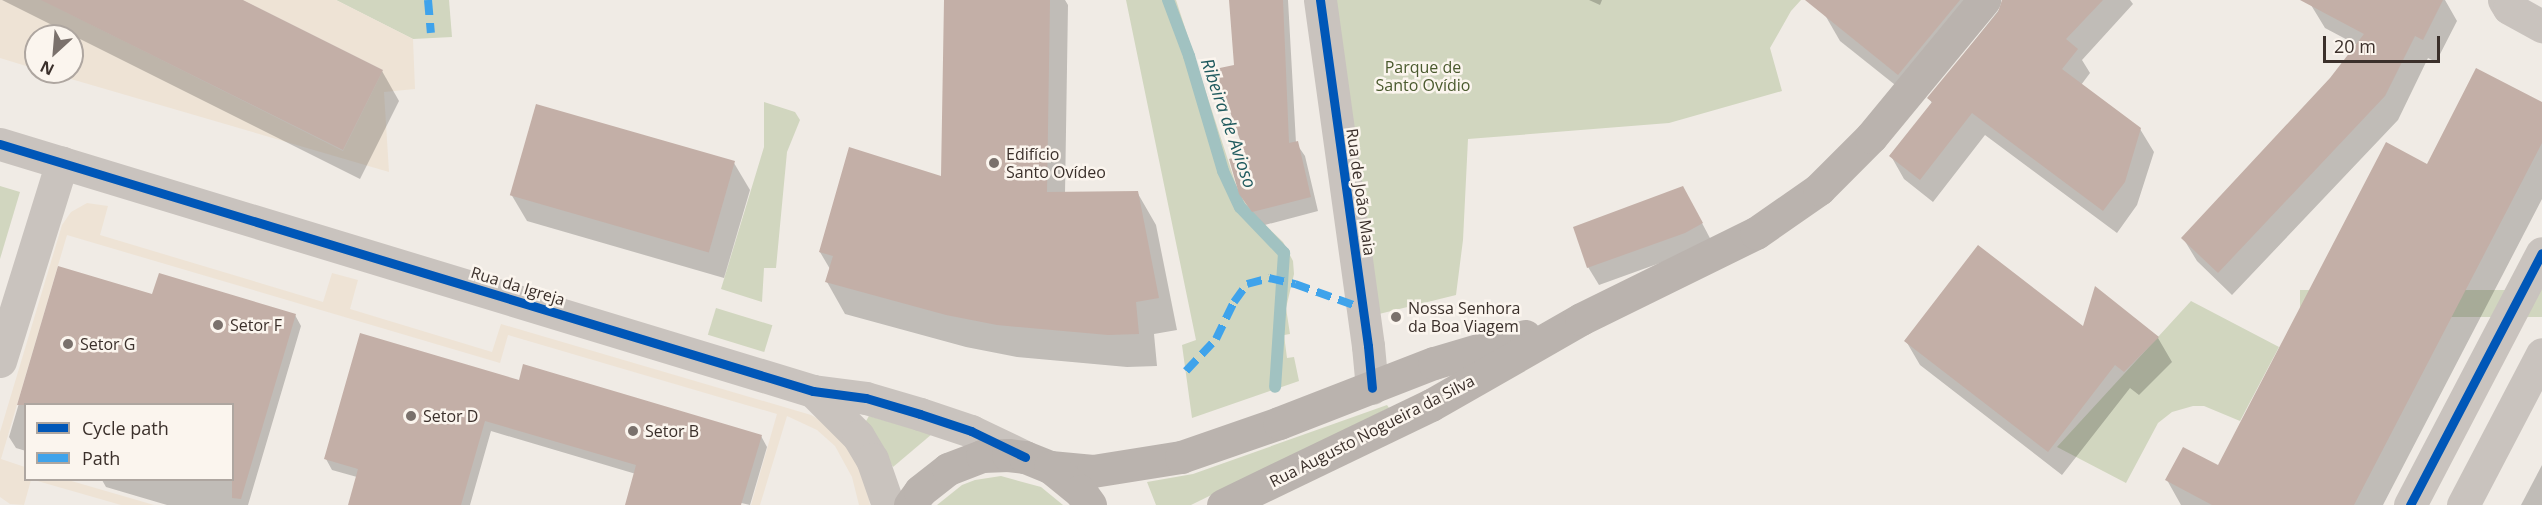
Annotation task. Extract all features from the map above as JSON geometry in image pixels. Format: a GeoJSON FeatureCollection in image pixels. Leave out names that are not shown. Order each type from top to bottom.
{"type":"FeatureCollection","features":[{"type":"Feature","properties":{"kind":"main road","name":"Rua Augusto Nogueira da Silva"},"geometry":{"type":"LineString","coordinates":[[1223,505],[1431,405],[1581,318],[1756,233],[1819,189],[1871,137],[1984,0]]}},
{"type":"Feature","properties":{"kind":"main road","name":"Rua Augusto Nogueira da Silva"},"geometry":{"type":"LineString","coordinates":[[910,505],[935,478],[967,460],[1008,455],[1093,471],[1181,457],[1372,388],[1434,363],[1581,318]]}},
{"type":"Feature","properties":{"kind":"main road"},"geometry":{"type":"LineString","coordinates":[[1037,462],[1080,491],[1090,505]]}},
{"type":"Feature","properties":{"kind":"street","name":"Rua de João Maia"},"geometry":{"type":"LineString","coordinates":[[1320,0],[1372,388]]}},
{"type":"Feature","properties":{"kind":"street"},"geometry":{"type":"LineString","coordinates":[[2504,0],[2509,8],[2542,26]]}},
{"type":"Feature","properties":{"kind":"street","name":"Rua da Igreja"},"geometry":{"type":"LineString","coordinates":[[0,144],[813,391],[866,398],[920,414],[970,431],[1037,462]]}},
{"type":"Feature","properties":{"kind":"street"},"geometry":{"type":"LineString","coordinates":[[0,362],[62,162]]}},
{"type":"Feature","properties":{"kind":"street"},"geometry":{"type":"LineString","coordinates":[[2410,505],[2542,253]]}},
{"type":"Feature","properties":{"kind":"street"},"geometry":{"type":"LineString","coordinates":[[2463,505],[2542,354]]}},
{"type":"Feature","properties":{"kind":"street","name":"Rua da Igreja"},"geometry":{"type":"LineString","coordinates":[[813,391],[858,436],[872,459],[888,505]]}},
{"type":"Feature","properties":{"kind":"green space"},"geometry":{"type":"Polygon","coordinates":[[[336,0],[449,0],[452,37],[413,39],[336,0]]]}},
{"type":"Feature","properties":{"kind":"green space"},"geometry":{"type":"Polygon","coordinates":[[[1126,0],[1176,0],[1239,194],[1252,212],[1283,242],[1293,261],[1294,274],[1286,308],[1290,334],[1284,335],[1287,358],[1294,357],[1299,381],[1192,418],[1182,345],[1196,340],[1126,0]]]}},
{"type":"Feature","properties":{"kind":"green space","name":"Parque de Santo Ovídio"},"geometry":{"type":"Polygon","coordinates":[[[1335,0],[1801,0],[1791,11],[1770,48],[1782,91],[1669,123],[1468,139],[1463,240],[1456,295],[1375,315],[1335,0]]]}},
{"type":"Feature","properties":{"kind":"green space"},"geometry":{"type":"Polygon","coordinates":[[[764,102],[795,112],[800,120],[787,152],[776,268],[764,268],[762,302],[721,289],[764,147],[764,102]]]}},
{"type":"Feature","properties":{"kind":"green space"},"geometry":{"type":"Polygon","coordinates":[[[0,186],[20,192],[0,259],[0,186]]]}},
{"type":"Feature","properties":{"kind":"green space"},"geometry":{"type":"Polygon","coordinates":[[[2300,290],[2542,290],[2542,317],[2300,317],[2300,290]]]}},
{"type":"Feature","properties":{"kind":"green space"},"geometry":{"type":"Polygon","coordinates":[[[2191,301],[2279,347],[2240,421],[2204,406],[2193,406],[2172,412],[2158,423],[2126,483],[2057,447],[2191,301]]]}},
{"type":"Feature","properties":{"kind":"green space"},"geometry":{"type":"Polygon","coordinates":[[[716,308],[772,325],[764,352],[708,335],[716,308]]]}},
{"type":"Feature","properties":{"kind":"green space"},"geometry":{"type":"Polygon","coordinates":[[[1387,405],[1389,408],[1191,505],[1156,505],[1147,482],[1193,474],[1387,405]]]}},
{"type":"Feature","properties":{"kind":"green space"},"geometry":{"type":"Polygon","coordinates":[[[869,416],[932,434],[893,467],[866,421],[869,416]]]}},
{"type":"Feature","properties":{"kind":"green space"},"geometry":{"type":"Polygon","coordinates":[[[1001,476],[1041,487],[1063,505],[937,505],[962,485],[975,480],[1001,476]]]}},
{"type":"Feature","properties":{"kind":"shaded area"},"geometry":{"type":"Polygon","coordinates":[[[0,0],[42,0],[343,151],[383,70],[243,0],[336,0],[413,39],[415,89],[384,92],[389,172],[84,83],[84,24],[24,24],[24,65],[0,58],[0,0]]]}},
{"type":"Feature","properties":{"kind":"shaded area"},"geometry":{"type":"Polygon","coordinates":[[[87,203],[108,206],[100,235],[323,302],[332,273],[358,280],[350,309],[492,352],[501,324],[811,415],[829,425],[847,444],[867,486],[870,505],[859,505],[852,477],[835,446],[817,430],[787,416],[760,505],[751,505],[777,414],[508,335],[500,363],[67,235],[1,459],[24,467],[24,481],[31,481],[24,505],[10,504],[0,497],[0,432],[62,225],[71,212],[87,203]]]}},
{"type":"Feature","properties":{"kind":"shaded area"},"geometry":{"type":"Polygon","coordinates":[[[37,481],[71,481],[154,505],[121,505],[37,481]]]}},
{"type":"Feature","properties":{"kind":"building"},"geometry":{"type":"Polygon","coordinates":[[[41,0],[243,0],[383,70],[343,150],[41,0]]]}},
{"type":"Feature","properties":{"kind":"building","name":"Edifício Santo Ovídeo"},"geometry":{"type":"Polygon","coordinates":[[[944,0],[1050,0],[1047,192],[1138,191],[1159,298],[1136,302],[1139,334],[1108,335],[997,325],[946,315],[825,282],[833,256],[819,252],[849,147],[941,176],[944,0]]]}},
{"type":"Feature","properties":{"kind":"building"},"geometry":{"type":"Polygon","coordinates":[[[1229,0],[1283,0],[1289,143],[1298,141],[1311,197],[1252,212],[1239,194],[1229,159],[1245,154],[1215,69],[1234,65],[1229,0]]]}},
{"type":"Feature","properties":{"kind":"building"},"geometry":{"type":"Polygon","coordinates":[[[1805,0],[1960,0],[1898,75],[1805,0]]]}},
{"type":"Feature","properties":{"kind":"building"},"geometry":{"type":"Polygon","coordinates":[[[2002,0],[2103,0],[2066,39],[2078,49],[2062,69],[2141,128],[2125,182],[2103,211],[1972,113],[1920,180],[1889,156],[1932,102],[1927,98],[1998,12],[2002,0]]]}},
{"type":"Feature","properties":{"kind":"building"},"geometry":{"type":"Polygon","coordinates":[[[2300,0],[2443,0],[2423,40],[2415,36],[2385,96],[2218,273],[2181,238],[2330,78],[2364,34],[2300,0]]]}},
{"type":"Feature","properties":{"kind":"building"},"geometry":{"type":"Polygon","coordinates":[[[2476,68],[2542,102],[2542,143],[2354,505],[2212,505],[2165,480],[2183,447],[2218,465],[2386,142],[2427,164],[2476,68]]]}},
{"type":"Feature","properties":{"kind":"building"},"geometry":{"type":"Polygon","coordinates":[[[536,104],[735,161],[709,252],[510,195],[536,104]]]}},
{"type":"Feature","properties":{"kind":"building"},"geometry":{"type":"Polygon","coordinates":[[[1683,186],[1703,223],[1685,233],[1587,268],[1573,227],[1683,186]]]}},
{"type":"Feature","properties":{"kind":"building"},"geometry":{"type":"Polygon","coordinates":[[[1978,245],[2083,326],[2095,286],[2159,337],[2124,372],[2115,365],[2048,452],[1904,341],[1978,245]]]}},
{"type":"Feature","properties":{"kind":"building"},"geometry":{"type":"Polygon","coordinates":[[[58,266],[152,294],[159,273],[296,314],[241,499],[232,498],[234,403],[24,403],[24,405],[17,405],[58,266]]]}},
{"type":"Feature","properties":{"kind":"building"},"geometry":{"type":"Polygon","coordinates":[[[360,333],[519,380],[523,364],[762,435],[741,505],[625,505],[636,465],[485,421],[461,505],[348,505],[358,469],[324,459],[360,333]]]}},
{"type":"Feature","properties":{"kind":"waterway","name":"Ribeira de Avioso"},"geometry":{"type":"LineString","coordinates":[[1168,0],[1189,56],[1223,171],[1240,207],[1284,253],[1275,387]]}},
{"type":"Feature","properties":{"kind":"marked path"},"geometry":{"type":"LineString","coordinates":[[428,0],[431,33]]}},
{"type":"Feature","properties":{"kind":"marked path"},"geometry":{"type":"LineString","coordinates":[[1186,371],[1216,339],[1234,302],[1247,284],[1269,278],[1295,284],[1362,308]]}},
{"type":"Feature","properties":{"kind":"cycle path"},"geometry":{"type":"LineString","coordinates":[[1320,0],[1372,388]]}},
{"type":"Feature","properties":{"kind":"cycle path"},"geometry":{"type":"LineString","coordinates":[[0,144],[813,391],[866,398],[920,414],[971,431],[1025,457]]}},
{"type":"Feature","properties":{"kind":"cycle path"},"geometry":{"type":"LineString","coordinates":[[2410,505],[2542,253]]}},
{"type":"Feature","properties":{"kind":"place","name":"Edifício Santo Ovídeo"},"geometry":{"type":"Point","coordinates":[994,163]}},
{"type":"Feature","properties":{"kind":"place","name":"Nossa Senhora da Boa Viagem"},"geometry":{"type":"Point","coordinates":[1396,317]}},
{"type":"Feature","properties":{"kind":"place","name":"Setor F"},"geometry":{"type":"Point","coordinates":[218,325]}},
{"type":"Feature","properties":{"kind":"place","name":"Setor G"},"geometry":{"type":"Point","coordinates":[68,344]}},
{"type":"Feature","properties":{"kind":"place","name":"Setor D"},"geometry":{"type":"Point","coordinates":[411,416]}},
{"type":"Feature","properties":{"kind":"place","name":"Setor B"},"geometry":{"type":"Point","coordinates":[633,431]}}]}
